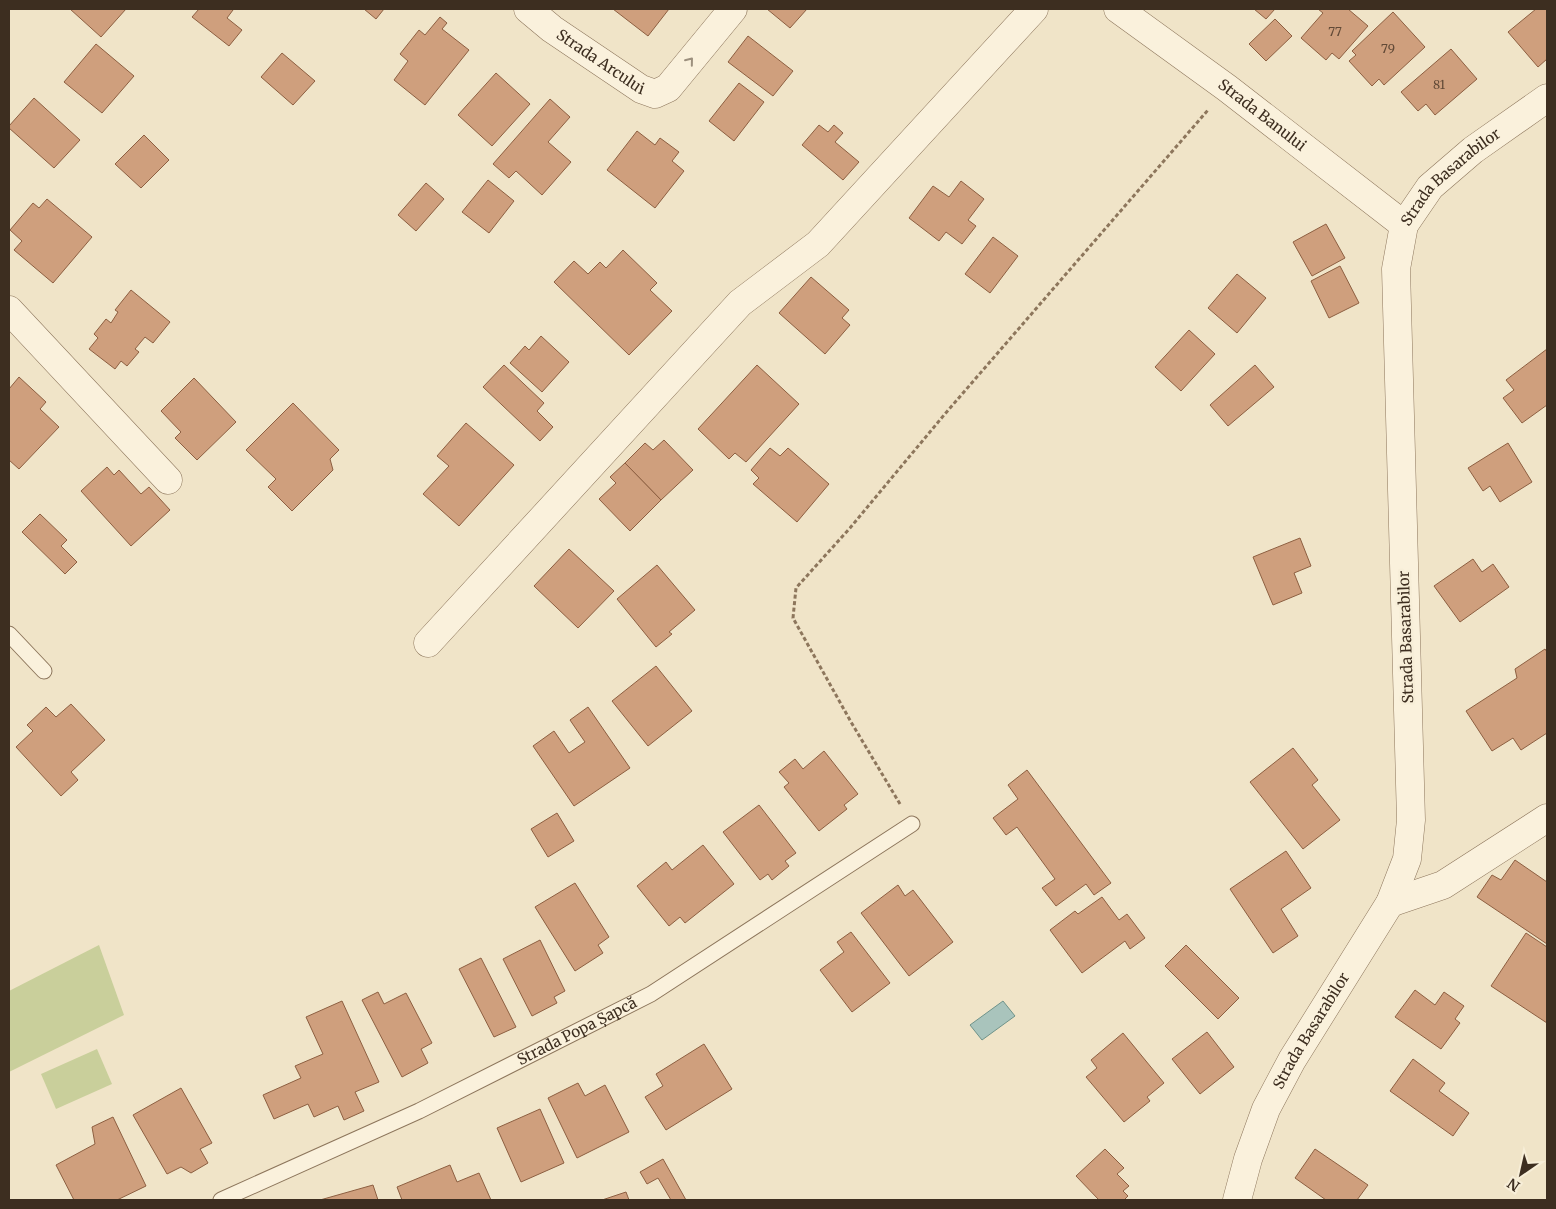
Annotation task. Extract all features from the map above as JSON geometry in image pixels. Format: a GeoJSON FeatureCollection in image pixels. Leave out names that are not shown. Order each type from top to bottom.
{"type":"FeatureCollection","features":[{"type":"Feature","properties":{"kind":"street","name":"Strada Arcului"},"geometry":{"type":"LineString","coordinates":[[528,9],[560,35],[641,89],[655,94],[668,88],[733,9]]}},
{"type":"Feature","properties":{"kind":"street"},"geometry":{"type":"LineString","coordinates":[[428,644],[740,303],[818,244],[1034,9]]}},
{"type":"Feature","properties":{"kind":"street","name":"Strada Banului"},"geometry":{"type":"LineString","coordinates":[[1118,9],[1227,88],[1404,225]]}},
{"type":"Feature","properties":{"kind":"street","name":"Strada Basarabilor"},"geometry":{"type":"LineString","coordinates":[[1237,1200],[1248,1159],[1266,1109],[1292,1060],[1390,903],[1407,859],[1411,820],[1396,269],[1404,225],[1430,187],[1473,150],[1547,98]]}},
{"type":"Feature","properties":{"kind":"street"},"geometry":{"type":"LineString","coordinates":[[9,310],[168,480]]}},
{"type":"Feature","properties":{"kind":"street"},"geometry":{"type":"LineString","coordinates":[[1390,903],[1443,885],[1547,818]]}},
{"type":"Feature","properties":{"kind":"lane"},"geometry":{"type":"LineString","coordinates":[[9,634],[44,671]]}},
{"type":"Feature","properties":{"kind":"lane","name":"Strada Popa Șapcă"},"geometry":{"type":"LineString","coordinates":[[221,1200],[419,1111],[651,994],[912,824]]}},
{"type":"Feature","properties":{"kind":"path"},"geometry":{"type":"LineString","coordinates":[[912,824],[851,722],[793,618],[796,588],[850,528],[944,415],[1227,88]]}},
{"type":"Feature","properties":{"kind":"green space"},"geometry":{"type":"Polygon","coordinates":[[[99,945],[124,1015],[9,1072],[9,991],[99,945]]]}},
{"type":"Feature","properties":{"kind":"green space"},"geometry":{"type":"Polygon","coordinates":[[[97,1049],[112,1084],[56,1109],[41,1074],[97,1049]]]}},
{"type":"Feature","properties":{"kind":"water"},"geometry":{"type":"Polygon","coordinates":[[[1003,1001],[1015,1016],[982,1040],[970,1025],[1003,1001]]]}},
{"type":"Feature","properties":{"kind":"building"},"geometry":{"type":"Polygon","coordinates":[[[70,9],[126,9],[101,37],[70,9]]]}},
{"type":"Feature","properties":{"kind":"building"},"geometry":{"type":"Polygon","coordinates":[[[199,9],[232,9],[227,18],[242,30],[229,46],[192,17],[199,9]]]}},
{"type":"Feature","properties":{"kind":"building"},"geometry":{"type":"Polygon","coordinates":[[[364,9],[384,9],[376,19],[364,9]]]}},
{"type":"Feature","properties":{"kind":"building"},"geometry":{"type":"Polygon","coordinates":[[[613,9],[669,9],[648,36],[613,9]]]}},
{"type":"Feature","properties":{"kind":"building"},"geometry":{"type":"Polygon","coordinates":[[[767,9],[807,9],[790,28],[767,9]]]}},
{"type":"Feature","properties":{"kind":"building"},"geometry":{"type":"Polygon","coordinates":[[[1254,9],[1275,9],[1266,19],[1254,9]]]}},
{"type":"Feature","properties":{"kind":"building"},"geometry":{"type":"Polygon","coordinates":[[[1318,9],[1348,9],[1368,26],[1339,59],[1332,53],[1326,60],[1301,38],[1323,13],[1318,9]]]}},
{"type":"Feature","properties":{"kind":"building"},"geometry":{"type":"Polygon","coordinates":[[[1536,9],[1547,9],[1547,59],[1538,67],[1508,32],[1536,9]]]}},
{"type":"Feature","properties":{"kind":"building"},"geometry":{"type":"Polygon","coordinates":[[[1393,12],[1425,47],[1384,85],[1379,79],[1372,86],[1349,61],[1356,55],[1352,51],[1393,12]]]}},
{"type":"Feature","properties":{"kind":"building"},"geometry":{"type":"Polygon","coordinates":[[[440,17],[447,23],[442,29],[469,50],[425,105],[394,80],[408,61],[400,54],[419,30],[425,35],[440,17]]]}},
{"type":"Feature","properties":{"kind":"building"},"geometry":{"type":"Polygon","coordinates":[[[1275,19],[1292,36],[1266,61],[1249,44],[1275,19]]]}},
{"type":"Feature","properties":{"kind":"building"},"geometry":{"type":"Polygon","coordinates":[[[748,36],[793,71],[773,96],[728,62],[748,36]]]}},
{"type":"Feature","properties":{"kind":"building"},"geometry":{"type":"Polygon","coordinates":[[[96,44],[134,76],[102,113],[64,82],[96,44]]]}},
{"type":"Feature","properties":{"kind":"building"},"geometry":{"type":"Polygon","coordinates":[[[1451,49],[1477,79],[1435,115],[1426,104],[1418,111],[1401,92],[1451,49]]]}},
{"type":"Feature","properties":{"kind":"building"},"geometry":{"type":"Polygon","coordinates":[[[282,53],[315,81],[293,105],[261,77],[282,53]]]}},
{"type":"Feature","properties":{"kind":"building"},"geometry":{"type":"Polygon","coordinates":[[[496,73],[530,104],[492,146],[458,115],[496,73]]]}},
{"type":"Feature","properties":{"kind":"building"},"geometry":{"type":"Polygon","coordinates":[[[739,83],[764,102],[734,141],[709,121],[739,83]]]}},
{"type":"Feature","properties":{"kind":"building"},"geometry":{"type":"Polygon","coordinates":[[[34,98],[80,140],[54,168],[9,128],[34,98]]]}},
{"type":"Feature","properties":{"kind":"building"},"geometry":{"type":"Polygon","coordinates":[[[550,99],[570,117],[548,142],[571,162],[542,195],[516,171],[509,178],[493,164],[550,99]]]}},
{"type":"Feature","properties":{"kind":"building"},"geometry":{"type":"Polygon","coordinates":[[[819,125],[828,132],[834,125],[843,133],[835,142],[859,162],[843,180],[802,145],[819,125]]]}},
{"type":"Feature","properties":{"kind":"building"},"geometry":{"type":"Polygon","coordinates":[[[637,131],[655,145],[660,138],[679,152],[672,161],[684,171],[655,208],[607,170],[637,131]]]}},
{"type":"Feature","properties":{"kind":"building"},"geometry":{"type":"Polygon","coordinates":[[[144,135],[169,160],[141,188],[115,164],[144,135]]]}},
{"type":"Feature","properties":{"kind":"building"},"geometry":{"type":"Polygon","coordinates":[[[488,180],[514,201],[489,233],[462,212],[488,180]]]}},
{"type":"Feature","properties":{"kind":"building"},"geometry":{"type":"Polygon","coordinates":[[[961,181],[984,199],[968,220],[976,226],[962,244],[946,232],[939,241],[909,218],[933,186],[949,197],[961,181]]]}},
{"type":"Feature","properties":{"kind":"building"},"geometry":{"type":"Polygon","coordinates":[[[426,183],[444,199],[416,231],[398,215],[426,183]]]}},
{"type":"Feature","properties":{"kind":"building"},"geometry":{"type":"Polygon","coordinates":[[[47,199],[92,237],[53,283],[14,250],[22,241],[10,230],[33,203],[39,208],[47,199]]]}},
{"type":"Feature","properties":{"kind":"building"},"geometry":{"type":"Polygon","coordinates":[[[1326,224],[1345,258],[1312,276],[1293,242],[1326,224]]]}},
{"type":"Feature","properties":{"kind":"building"},"geometry":{"type":"Polygon","coordinates":[[[993,237],[1018,256],[990,293],[965,274],[993,237]]]}},
{"type":"Feature","properties":{"kind":"building"},"geometry":{"type":"Polygon","coordinates":[[[623,250],[657,283],[650,290],[672,311],[629,355],[554,282],[574,261],[588,274],[600,262],[606,268],[623,250]]]}},
{"type":"Feature","properties":{"kind":"building"},"geometry":{"type":"Polygon","coordinates":[[[1340,266],[1359,303],[1329,318],[1311,281],[1340,266]]]}},
{"type":"Feature","properties":{"kind":"building"},"geometry":{"type":"Polygon","coordinates":[[[1237,274],[1266,298],[1237,333],[1208,308],[1237,274]]]}},
{"type":"Feature","properties":{"kind":"building"},"geometry":{"type":"Polygon","coordinates":[[[811,277],[849,310],[842,318],[850,325],[825,354],[779,313],[811,277]]]}},
{"type":"Feature","properties":{"kind":"building"},"geometry":{"type":"Polygon","coordinates":[[[131,290],[170,322],[153,343],[145,337],[135,349],[139,352],[127,366],[121,361],[115,369],[89,349],[98,338],[94,334],[106,319],[111,323],[118,312],[115,310],[131,290]]]}},
{"type":"Feature","properties":{"kind":"building"},"geometry":{"type":"Polygon","coordinates":[[[1189,330],[1215,354],[1181,391],[1155,367],[1189,330]]]}},
{"type":"Feature","properties":{"kind":"building"},"geometry":{"type":"Polygon","coordinates":[[[541,336],[569,362],[542,392],[510,363],[525,346],[529,350],[541,336]]]}},
{"type":"Feature","properties":{"kind":"building"},"geometry":{"type":"Polygon","coordinates":[[[1547,349],[1547,405],[1522,423],[1503,398],[1514,390],[1506,380],[1547,349]]]}},
{"type":"Feature","properties":{"kind":"building"},"geometry":{"type":"Polygon","coordinates":[[[504,365],[544,403],[537,411],[553,427],[540,441],[483,387],[504,365]]]}},
{"type":"Feature","properties":{"kind":"building"},"geometry":{"type":"Polygon","coordinates":[[[757,365],[799,404],[746,462],[735,453],[729,459],[698,429],[757,365]]]}},
{"type":"Feature","properties":{"kind":"building"},"geometry":{"type":"Polygon","coordinates":[[[1255,365],[1274,387],[1228,426],[1210,405],[1255,365]]]}},
{"type":"Feature","properties":{"kind":"building"},"geometry":{"type":"Polygon","coordinates":[[[19,377],[46,402],[40,409],[59,427],[19,469],[9,460],[9,389],[19,377]]]}},
{"type":"Feature","properties":{"kind":"building"},"geometry":{"type":"Polygon","coordinates":[[[194,378],[236,422],[197,460],[175,438],[181,432],[161,411],[194,378]]]}},
{"type":"Feature","properties":{"kind":"building"},"geometry":{"type":"Polygon","coordinates":[[[293,403],[339,450],[330,459],[333,470],[292,511],[268,487],[276,479],[246,450],[293,403]]]}},
{"type":"Feature","properties":{"kind":"building"},"geometry":{"type":"Polygon","coordinates":[[[466,423],[514,465],[459,526],[423,494],[449,466],[437,456],[466,423]]]}},
{"type":"Feature","properties":{"kind":"building"},"geometry":{"type":"Polygon","coordinates":[[[664,440],[693,470],[661,500],[625,463],[645,443],[653,450],[664,440]]]}},
{"type":"Feature","properties":{"kind":"building"},"geometry":{"type":"Polygon","coordinates":[[[1508,443],[1532,482],[1500,502],[1490,486],[1483,491],[1468,468],[1508,443]]]}},
{"type":"Feature","properties":{"kind":"building"},"geometry":{"type":"Polygon","coordinates":[[[770,448],[780,456],[788,448],[829,484],[797,522],[753,484],[759,478],[751,470],[770,448]]]}},
{"type":"Feature","properties":{"kind":"building"},"geometry":{"type":"Polygon","coordinates":[[[625,463],[661,500],[630,531],[599,499],[616,483],[610,477],[625,463]]]}},
{"type":"Feature","properties":{"kind":"building"},"geometry":{"type":"Polygon","coordinates":[[[107,467],[114,475],[119,470],[141,494],[149,487],[170,510],[131,546],[81,491],[107,467]]]}},
{"type":"Feature","properties":{"kind":"building"},"geometry":{"type":"Polygon","coordinates":[[[40,514],[67,540],[61,546],[77,562],[65,574],[22,532],[40,514]]]}},
{"type":"Feature","properties":{"kind":"building"},"geometry":{"type":"Polygon","coordinates":[[[1300,538],[1311,566],[1294,573],[1302,593],[1273,605],[1253,557],[1300,538]]]}},
{"type":"Feature","properties":{"kind":"building"},"geometry":{"type":"Polygon","coordinates":[[[569,549],[614,591],[578,628],[534,586],[569,549]]]}},
{"type":"Feature","properties":{"kind":"building"},"geometry":{"type":"Polygon","coordinates":[[[1473,559],[1482,572],[1493,564],[1509,587],[1460,622],[1434,586],[1473,559]]]}},
{"type":"Feature","properties":{"kind":"building"},"geometry":{"type":"Polygon","coordinates":[[[657,565],[695,610],[669,632],[672,634],[656,647],[617,599],[657,565]]]}},
{"type":"Feature","properties":{"kind":"building"},"geometry":{"type":"Polygon","coordinates":[[[1545,649],[1547,652],[1547,733],[1521,750],[1513,738],[1492,751],[1466,711],[1517,678],[1515,669],[1545,649]]]}},
{"type":"Feature","properties":{"kind":"building"},"geometry":{"type":"Polygon","coordinates":[[[656,666],[692,711],[648,746],[612,701],[656,666]]]}},
{"type":"Feature","properties":{"kind":"building"},"geometry":{"type":"Polygon","coordinates":[[[71,704],[105,740],[71,772],[78,780],[61,796],[16,747],[33,731],[27,725],[46,707],[56,717],[71,704]]]}},
{"type":"Feature","properties":{"kind":"building"},"geometry":{"type":"Polygon","coordinates":[[[588,707],[630,768],[574,806],[533,746],[554,731],[569,753],[585,742],[570,720],[588,707]]]}},
{"type":"Feature","properties":{"kind":"building"},"geometry":{"type":"Polygon","coordinates":[[[1293,748],[1318,780],[1312,785],[1340,820],[1303,849],[1250,782],[1293,748]]]}},
{"type":"Feature","properties":{"kind":"building"},"geometry":{"type":"Polygon","coordinates":[[[824,751],[858,794],[844,805],[847,809],[819,831],[784,787],[789,783],[779,772],[795,759],[803,769],[824,751]]]}},
{"type":"Feature","properties":{"kind":"building"},"geometry":{"type":"Polygon","coordinates":[[[1027,770],[1111,883],[1094,895],[1086,884],[1056,906],[1042,888],[1055,879],[1017,827],[1006,835],[993,818],[1018,799],[1008,785],[1027,770]]]}},
{"type":"Feature","properties":{"kind":"building"},"geometry":{"type":"Polygon","coordinates":[[[759,805],[796,853],[785,861],[789,866],[772,880],[768,874],[760,880],[723,832],[759,805]]]}},
{"type":"Feature","properties":{"kind":"building"},"geometry":{"type":"Polygon","coordinates":[[[557,813],[574,841],[548,857],[531,829],[557,813]]]}},
{"type":"Feature","properties":{"kind":"building"},"geometry":{"type":"Polygon","coordinates":[[[703,845],[734,884],[685,923],[680,917],[669,926],[637,886],[666,862],[672,870],[703,845]]]}},
{"type":"Feature","properties":{"kind":"building"},"geometry":{"type":"Polygon","coordinates":[[[1286,851],[1311,888],[1281,909],[1298,936],[1273,953],[1230,889],[1286,851]]]}},
{"type":"Feature","properties":{"kind":"building"},"geometry":{"type":"Polygon","coordinates":[[[1515,860],[1547,882],[1547,944],[1477,897],[1492,875],[1501,880],[1515,860]]]}},
{"type":"Feature","properties":{"kind":"building"},"geometry":{"type":"Polygon","coordinates":[[[575,883],[609,937],[598,945],[603,953],[575,971],[535,907],[575,883]]]}},
{"type":"Feature","properties":{"kind":"building"},"geometry":{"type":"Polygon","coordinates":[[[898,885],[905,896],[913,890],[953,942],[909,976],[861,913],[898,885]]]}},
{"type":"Feature","properties":{"kind":"building"},"geometry":{"type":"Polygon","coordinates":[[[1102,897],[1119,920],[1127,914],[1145,938],[1130,949],[1125,941],[1082,973],[1050,930],[1075,911],[1078,914],[1102,897]]]}},
{"type":"Feature","properties":{"kind":"building"},"geometry":{"type":"Polygon","coordinates":[[[851,932],[890,983],[852,1012],[820,970],[844,952],[837,942],[851,932]]]}},
{"type":"Feature","properties":{"kind":"building"},"geometry":{"type":"Polygon","coordinates":[[[1526,933],[1547,947],[1547,1023],[1491,986],[1526,933]]]}},
{"type":"Feature","properties":{"kind":"building"},"geometry":{"type":"Polygon","coordinates":[[[540,940],[565,991],[554,997],[557,1003],[532,1016],[503,959],[540,940]]]}},
{"type":"Feature","properties":{"kind":"building"},"geometry":{"type":"Polygon","coordinates":[[[1186,945],[1239,998],[1218,1019],[1165,966],[1186,945]]]}},
{"type":"Feature","properties":{"kind":"building"},"geometry":{"type":"Polygon","coordinates":[[[481,958],[516,1027],[494,1037],[459,969],[481,958]]]}},
{"type":"Feature","properties":{"kind":"building"},"geometry":{"type":"Polygon","coordinates":[[[1415,990],[1435,1005],[1444,992],[1464,1006],[1455,1019],[1460,1023],[1441,1049],[1395,1017],[1415,990]]]}},
{"type":"Feature","properties":{"kind":"building"},"geometry":{"type":"Polygon","coordinates":[[[378,992],[384,1004],[406,993],[432,1043],[421,1049],[428,1063],[402,1077],[362,1000],[378,992]]]}},
{"type":"Feature","properties":{"kind":"building"},"geometry":{"type":"Polygon","coordinates":[[[342,1001],[379,1082],[355,1092],[364,1111],[344,1120],[338,1106],[314,1117],[308,1104],[274,1119],[263,1095],[301,1078],[295,1066],[323,1054],[306,1017],[342,1001]]]}},
{"type":"Feature","properties":{"kind":"building"},"geometry":{"type":"Polygon","coordinates":[[[1207,1032],[1234,1067],[1200,1094],[1172,1059],[1207,1032]]]}},
{"type":"Feature","properties":{"kind":"building"},"geometry":{"type":"Polygon","coordinates":[[[1123,1033],[1164,1083],[1147,1097],[1150,1101],[1124,1122],[1086,1077],[1097,1068],[1091,1060],[1123,1033]]]}},
{"type":"Feature","properties":{"kind":"building"},"geometry":{"type":"Polygon","coordinates":[[[704,1044],[732,1089],[666,1130],[645,1097],[663,1086],[656,1074],[704,1044]]]}},
{"type":"Feature","properties":{"kind":"building"},"geometry":{"type":"Polygon","coordinates":[[[1413,1059],[1445,1083],[1439,1091],[1469,1113],[1453,1136],[1390,1091],[1413,1059]]]}},
{"type":"Feature","properties":{"kind":"building"},"geometry":{"type":"Polygon","coordinates":[[[578,1083],[585,1096],[605,1085],[629,1132],[577,1158],[548,1098],[578,1083]]]}},
{"type":"Feature","properties":{"kind":"building"},"geometry":{"type":"Polygon","coordinates":[[[181,1088],[212,1143],[200,1149],[208,1163],[191,1173],[181,1167],[167,1174],[133,1115],[181,1088]]]}},
{"type":"Feature","properties":{"kind":"building"},"geometry":{"type":"Polygon","coordinates":[[[540,1109],[564,1163],[521,1182],[497,1128],[540,1109]]]}},
{"type":"Feature","properties":{"kind":"building"},"geometry":{"type":"Polygon","coordinates":[[[113,1117],[146,1186],[117,1200],[74,1200],[56,1165],[95,1144],[92,1127],[113,1117]]]}},
{"type":"Feature","properties":{"kind":"building"},"geometry":{"type":"Polygon","coordinates":[[[1105,1149],[1124,1168],[1117,1174],[1129,1186],[1123,1191],[1128,1196],[1124,1200],[1099,1200],[1076,1176],[1105,1149]]]}},
{"type":"Feature","properties":{"kind":"building"},"geometry":{"type":"Polygon","coordinates":[[[1315,1149],[1368,1185],[1357,1200],[1326,1200],[1295,1178],[1315,1149]]]}},
{"type":"Feature","properties":{"kind":"building"},"geometry":{"type":"Polygon","coordinates":[[[663,1159],[686,1200],[671,1200],[658,1178],[647,1184],[640,1172],[663,1159]]]}},
{"type":"Feature","properties":{"kind":"building"},"geometry":{"type":"Polygon","coordinates":[[[450,1165],[457,1182],[479,1173],[491,1200],[402,1200],[397,1187],[450,1165]]]}},
{"type":"Feature","properties":{"kind":"building"},"geometry":{"type":"Polygon","coordinates":[[[373,1185],[378,1200],[320,1200],[373,1185]]]}},
{"type":"Feature","properties":{"kind":"building"},"geometry":{"type":"Polygon","coordinates":[[[626,1192],[629,1200],[602,1200],[626,1192]]]}}]}
